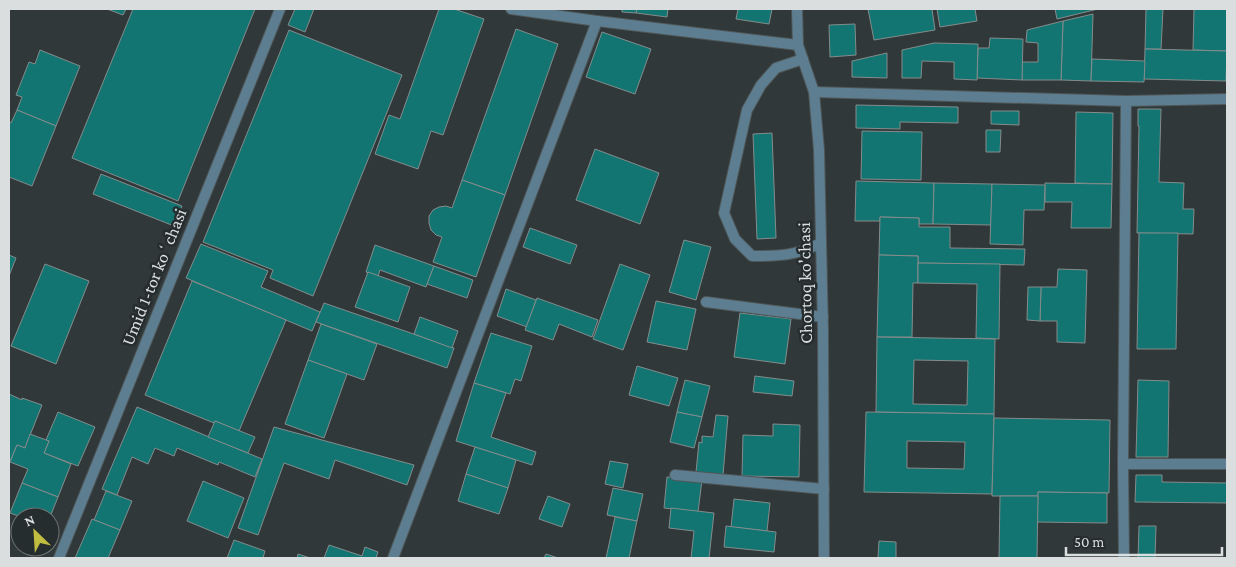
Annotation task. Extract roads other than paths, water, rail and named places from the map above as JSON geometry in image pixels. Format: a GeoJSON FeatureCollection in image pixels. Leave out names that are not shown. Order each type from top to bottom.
{"type":"FeatureCollection","features":[{"type":"Feature","properties":{"kind":"street","name":"Umid 1-tor koʻchasi"},"geometry":{"type":"LineString","coordinates":[[59,558],[280,9]]}},
{"type":"Feature","properties":{"kind":"street"},"geometry":{"type":"LineString","coordinates":[[511,9],[798,45]]}},
{"type":"Feature","properties":{"kind":"street","name":"Chortoq ko'chasi"},"geometry":{"type":"LineString","coordinates":[[797,9],[798,45],[814,92],[819,150],[824,558]]}},
{"type":"Feature","properties":{"kind":"street"},"geometry":{"type":"LineString","coordinates":[[393,558],[597,21]]}},
{"type":"Feature","properties":{"kind":"street"},"geometry":{"type":"LineString","coordinates":[[803,58],[776,68],[761,85],[747,110],[724,213],[735,239],[752,256],[787,255],[805,251],[820,243]]}},
{"type":"Feature","properties":{"kind":"street"},"geometry":{"type":"LineString","coordinates":[[814,92],[1126,101],[1227,99]]}},
{"type":"Feature","properties":{"kind":"street"},"geometry":{"type":"LineString","coordinates":[[1124,558],[1126,101]]}},
{"type":"Feature","properties":{"kind":"street"},"geometry":{"type":"LineString","coordinates":[[706,302],[822,317]]}},
{"type":"Feature","properties":{"kind":"street"},"geometry":{"type":"LineString","coordinates":[[1123,464],[1227,464]]}},
{"type":"Feature","properties":{"kind":"street"},"geometry":{"type":"LineString","coordinates":[[675,475],[824,489]]}}]}
